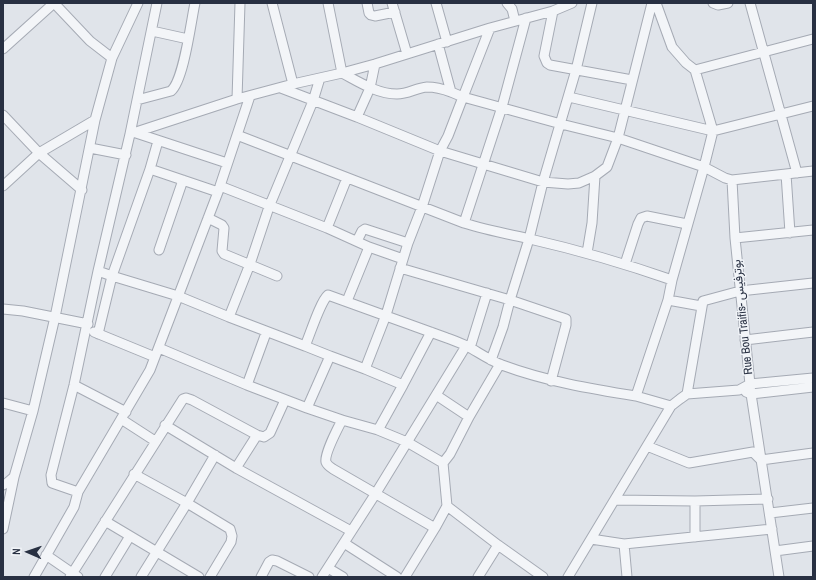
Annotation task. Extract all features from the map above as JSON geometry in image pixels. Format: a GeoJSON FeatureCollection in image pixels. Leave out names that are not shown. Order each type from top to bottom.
{"type":"FeatureCollection","features":[{"type":"Feature","properties":{"kind":"street"},"geometry":{"type":"LineString","coordinates":[[3,49],[54,3],[90,41],[112,58]]}},
{"type":"Feature","properties":{"kind":"street"},"geometry":{"type":"LineString","coordinates":[[3,529],[14,477],[33,411],[55,317],[95,120],[112,58],[138,3]]}},
{"type":"Feature","properties":{"kind":"street"},"geometry":{"type":"LineString","coordinates":[[78,492],[52,483],[51,475],[74,385],[98,271],[126,155],[133,133],[137,100],[157,3]]}},
{"type":"Feature","properties":{"kind":"street"},"geometry":{"type":"LineString","coordinates":[[137,100],[174,89],[178,81],[195,3]]}},
{"type":"Feature","properties":{"kind":"street"},"geometry":{"type":"LineString","coordinates":[[237,99],[240,3]]}},
{"type":"Feature","properties":{"kind":"street"},"geometry":{"type":"LineString","coordinates":[[272,3],[293,84]]}},
{"type":"Feature","properties":{"kind":"street"},"geometry":{"type":"LineString","coordinates":[[328,3],[342,73]]}},
{"type":"Feature","properties":{"kind":"street"},"geometry":{"type":"LineString","coordinates":[[367,3],[369,13],[375,16],[393,8],[407,54]]}},
{"type":"Feature","properties":{"kind":"street"},"geometry":{"type":"LineString","coordinates":[[436,3],[447,42]]}},
{"type":"Feature","properties":{"kind":"street"},"geometry":{"type":"LineString","coordinates":[[507,3],[512,9],[515,21]]}},
{"type":"Feature","properties":{"kind":"street"},"geometry":{"type":"LineString","coordinates":[[491,360],[503,327],[529,239],[543,182],[569,97],[592,3]]}},
{"type":"Feature","properties":{"kind":"street"},"geometry":{"type":"LineString","coordinates":[[281,88],[440,151],[483,165],[543,182],[568,184],[579,183],[595,176],[607,167],[618,138],[652,3]]}},
{"type":"Feature","properties":{"kind":"street"},"geometry":{"type":"LineString","coordinates":[[636,396],[668,300],[672,280],[713,131],[695,70],[682,59],[672,47],[656,3]]}},
{"type":"Feature","properties":{"kind":"street"},"geometry":{"type":"LineString","coordinates":[[713,3],[718,5],[728,3]]}},
{"type":"Feature","properties":{"kind":"street"},"geometry":{"type":"LineString","coordinates":[[750,3],[797,173]]}},
{"type":"Feature","properties":{"kind":"street"},"geometry":{"type":"LineString","coordinates":[[133,133],[237,99],[375,64],[490,28],[553,11],[566,4]]}},
{"type":"Feature","properties":{"kind":"street"},"geometry":{"type":"LineString","coordinates":[[553,11],[544,56],[550,65],[632,80]]}},
{"type":"Feature","properties":{"kind":"street"},"geometry":{"type":"LineString","coordinates":[[464,223],[502,107],[526,18]]}},
{"type":"Feature","properties":{"kind":"street"},"geometry":{"type":"LineString","coordinates":[[365,369],[386,315],[408,243],[422,207],[440,151],[448,136],[490,28]]}},
{"type":"Feature","properties":{"kind":"street"},"geometry":{"type":"LineString","coordinates":[[152,31],[188,39]]}},
{"type":"Feature","properties":{"kind":"street"},"geometry":{"type":"LineString","coordinates":[[695,70],[813,39]]}},
{"type":"Feature","properties":{"kind":"street"},"geometry":{"type":"LineString","coordinates":[[438,44],[451,92]]}},
{"type":"Feature","properties":{"kind":"street"},"geometry":{"type":"LineString","coordinates":[[357,117],[370,88],[375,64]]}},
{"type":"Feature","properties":{"kind":"street"},"geometry":{"type":"LineString","coordinates":[[342,73],[370,88],[386,93],[407,93],[427,87],[440,88],[463,97],[618,138],[704,167],[732,180],[813,171]]}},
{"type":"Feature","properties":{"kind":"street"},"geometry":{"type":"LineString","coordinates":[[229,318],[250,264],[269,207],[313,101],[320,78]]}},
{"type":"Feature","properties":{"kind":"street"},"geometry":{"type":"LineString","coordinates":[[34,577],[74,507],[78,492],[150,370],[219,189],[250,96]]}},
{"type":"Feature","properties":{"kind":"street"},"geometry":{"type":"LineString","coordinates":[[569,97],[713,131],[813,106]]}},
{"type":"Feature","properties":{"kind":"street"},"geometry":{"type":"LineString","coordinates":[[3,115],[39,153],[82,190]]}},
{"type":"Feature","properties":{"kind":"street"},"geometry":{"type":"LineString","coordinates":[[3,186],[39,153],[95,120]]}},
{"type":"Feature","properties":{"kind":"street"},"geometry":{"type":"LineString","coordinates":[[133,133],[228,163]]}},
{"type":"Feature","properties":{"kind":"street"},"geometry":{"type":"LineString","coordinates":[[237,135],[464,223],[502,234],[587,253],[672,280]]}},
{"type":"Feature","properties":{"kind":"street"},"geometry":{"type":"LineString","coordinates":[[98,334],[112,276],[150,169],[158,141]]}},
{"type":"Feature","properties":{"kind":"street"},"geometry":{"type":"LineString","coordinates":[[90,148],[126,155]]}},
{"type":"Feature","properties":{"kind":"street"},"geometry":{"type":"LineString","coordinates":[[150,169],[219,189],[327,228],[369,247],[403,259]]}},
{"type":"Feature","properties":{"kind":"street"},"geometry":{"type":"LineString","coordinates":[[786,174],[790,233]]}},
{"type":"Feature","properties":{"kind":"street"},"geometry":{"type":"LineString","coordinates":[[587,253],[592,223],[595,176]]}},
{"type":"Feature","properties":{"kind":"street"},"geometry":{"type":"LineString","coordinates":[[327,228],[347,178]]}},
{"type":"Feature","properties":{"kind":"street"},"geometry":{"type":"LineString","coordinates":[[159,250],[184,180]]}},
{"type":"Feature","properties":{"kind":"street","name":"Rue Bou Traifis- بوترفيس"},"geometry":{"type":"LineString","coordinates":[[683,397],[739,390],[750,384],[735,238],[732,180]]}},
{"type":"Feature","properties":{"kind":"street"},"geometry":{"type":"LineString","coordinates":[[625,264],[641,218],[647,216],[687,224]]}},
{"type":"Feature","properties":{"kind":"street"},"geometry":{"type":"LineString","coordinates":[[208,218],[222,225],[224,228],[221,245],[224,254],[277,276]]}},
{"type":"Feature","properties":{"kind":"street"},"geometry":{"type":"LineString","coordinates":[[357,241],[362,231],[365,229],[408,243]]}},
{"type":"Feature","properties":{"kind":"street"},"geometry":{"type":"LineString","coordinates":[[735,238],[813,230]]}},
{"type":"Feature","properties":{"kind":"street"},"geometry":{"type":"LineString","coordinates":[[346,301],[369,247]]}},
{"type":"Feature","properties":{"kind":"street"},"geometry":{"type":"LineString","coordinates":[[400,268],[510,300],[566,319],[566,325],[551,381]]}},
{"type":"Feature","properties":{"kind":"street"},"geometry":{"type":"LineString","coordinates":[[98,271],[178,296],[266,333],[305,346],[403,385]]}},
{"type":"Feature","properties":{"kind":"street"},"geometry":{"type":"LineString","coordinates":[[568,577],[671,406],[683,397],[703,301],[709,298],[740,291],[813,283]]}},
{"type":"Feature","properties":{"kind":"street"},"geometry":{"type":"LineString","coordinates":[[322,577],[436,395],[468,347],[487,293]]}},
{"type":"Feature","properties":{"kind":"street"},"geometry":{"type":"LineString","coordinates":[[305,346],[325,297],[328,295],[431,332],[468,347],[500,364],[551,381],[636,396],[671,406]]}},
{"type":"Feature","properties":{"kind":"street"},"geometry":{"type":"LineString","coordinates":[[668,300],[701,306]]}},
{"type":"Feature","properties":{"kind":"street"},"geometry":{"type":"LineString","coordinates":[[3,309],[23,310],[55,317],[87,327],[98,334],[155,357]]}},
{"type":"Feature","properties":{"kind":"street"},"geometry":{"type":"LineString","coordinates":[[378,430],[431,332]]}},
{"type":"Feature","properties":{"kind":"street"},"geometry":{"type":"LineString","coordinates":[[745,340],[813,332]]}},
{"type":"Feature","properties":{"kind":"street"},"geometry":{"type":"LineString","coordinates":[[247,385],[266,333]]}},
{"type":"Feature","properties":{"kind":"street"},"geometry":{"type":"LineString","coordinates":[[159,348],[285,400],[342,420],[378,430],[407,442],[444,463]]}},
{"type":"Feature","properties":{"kind":"street"},"geometry":{"type":"LineString","coordinates":[[307,408],[330,356]]}},
{"type":"Feature","properties":{"kind":"street"},"geometry":{"type":"LineString","coordinates":[[405,577],[447,506],[444,463],[500,364]]}},
{"type":"Feature","properties":{"kind":"street"},"geometry":{"type":"LineString","coordinates":[[779,577],[750,384],[813,378]]}},
{"type":"Feature","properties":{"kind":"street"},"geometry":{"type":"LineString","coordinates":[[74,385],[123,416],[155,441]]}},
{"type":"Feature","properties":{"kind":"street"},"geometry":{"type":"LineString","coordinates":[[751,394],[813,387]]}},
{"type":"Feature","properties":{"kind":"street","name":"Rue Bou Traifis- بوترفيس"},"geometry":{"type":"LineString","coordinates":[[739,390],[751,394]]}},
{"type":"Feature","properties":{"kind":"street"},"geometry":{"type":"LineString","coordinates":[[436,395],[469,417]]}},
{"type":"Feature","properties":{"kind":"street"},"geometry":{"type":"LineString","coordinates":[[46,555],[73,576],[134,474],[183,399],[186,398],[257,435],[264,437],[270,433],[285,400]]}},
{"type":"Feature","properties":{"kind":"street"},"geometry":{"type":"LineString","coordinates":[[3,403],[33,411]]}},
{"type":"Feature","properties":{"kind":"street"},"geometry":{"type":"LineString","coordinates":[[342,420],[327,453],[327,464],[333,469],[435,528]]}},
{"type":"Feature","properties":{"kind":"street"},"geometry":{"type":"LineString","coordinates":[[165,425],[236,468],[351,531]]}},
{"type":"Feature","properties":{"kind":"street"},"geometry":{"type":"LineString","coordinates":[[236,468],[257,435]]}},
{"type":"Feature","properties":{"kind":"street"},"geometry":{"type":"LineString","coordinates":[[647,446],[689,463],[753,452],[761,460]]}},
{"type":"Feature","properties":{"kind":"street"},"geometry":{"type":"LineString","coordinates":[[761,460],[813,453]]}},
{"type":"Feature","properties":{"kind":"street"},"geometry":{"type":"LineString","coordinates":[[141,577],[215,455]]}},
{"type":"Feature","properties":{"kind":"street"},"geometry":{"type":"LineString","coordinates":[[134,474],[230,528],[232,533],[231,542],[210,577]]}},
{"type":"Feature","properties":{"kind":"street"},"geometry":{"type":"LineString","coordinates":[[3,485],[14,477]]}},
{"type":"Feature","properties":{"kind":"street"},"geometry":{"type":"LineString","coordinates":[[615,500],[695,501],[768,499]]}},
{"type":"Feature","properties":{"kind":"street"},"geometry":{"type":"LineString","coordinates":[[695,501],[695,537]]}},
{"type":"Feature","properties":{"kind":"street"},"geometry":{"type":"LineString","coordinates":[[447,506],[498,546],[543,577]]}},
{"type":"Feature","properties":{"kind":"street"},"geometry":{"type":"LineString","coordinates":[[770,513],[813,508]]}},
{"type":"Feature","properties":{"kind":"street"},"geometry":{"type":"LineString","coordinates":[[105,521],[194,576]]}},
{"type":"Feature","properties":{"kind":"street"},"geometry":{"type":"LineString","coordinates":[[592,539],[624,544],[772,529]]}},
{"type":"Feature","properties":{"kind":"street"},"geometry":{"type":"LineString","coordinates":[[105,577],[130,536]]}},
{"type":"Feature","properties":{"kind":"street"},"geometry":{"type":"LineString","coordinates":[[344,543],[397,577]]}},
{"type":"Feature","properties":{"kind":"street"},"geometry":{"type":"LineString","coordinates":[[624,544],[627,577]]}},
{"type":"Feature","properties":{"kind":"street"},"geometry":{"type":"LineString","coordinates":[[478,577],[498,546]]}},
{"type":"Feature","properties":{"kind":"street"},"geometry":{"type":"LineString","coordinates":[[775,551],[813,546]]}},
{"type":"Feature","properties":{"kind":"street"},"geometry":{"type":"LineString","coordinates":[[261,577],[269,562],[272,560],[277,560],[309,577]]}},
{"type":"Feature","properties":{"kind":"street"},"geometry":{"type":"LineString","coordinates":[[328,568],[343,577]]}}]}
